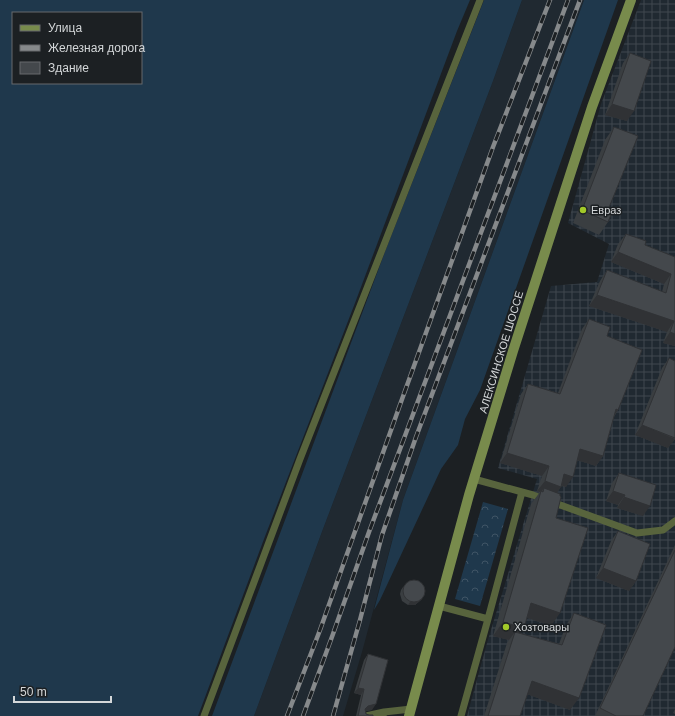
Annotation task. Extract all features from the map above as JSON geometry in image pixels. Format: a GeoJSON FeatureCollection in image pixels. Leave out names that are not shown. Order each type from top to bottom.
{"type":"FeatureCollection","features":[{"type":"Feature","properties":{"kind":"main road","name":"АЛЕКСИНСКОЕ ШОССЕ"},"geometry":{"type":"LineString","coordinates":[[410,712],[474,479],[513,351],[589,115],[631,0]]}},
{"type":"Feature","properties":{"kind":"lane"},"geometry":{"type":"LineString","coordinates":[[204,716],[300,459],[480,0]]}},
{"type":"Feature","properties":{"kind":"lane"},"geometry":{"type":"LineString","coordinates":[[474,479],[533,495],[637,533],[663,530],[675,521]]}},
{"type":"Feature","properties":{"kind":"lane"},"geometry":{"type":"LineString","coordinates":[[461,716],[522,492]]}},
{"type":"Feature","properties":{"kind":"lane"},"geometry":{"type":"LineString","coordinates":[[439,606],[488,619]]}},
{"type":"Feature","properties":{"kind":"lane"},"geometry":{"type":"LineString","coordinates":[[366,716],[410,712]]}},
{"type":"Feature","properties":{"kind":"shaded area"},"geometry":{"type":"Polygon","coordinates":[[[522,0],[584,0],[403,500],[343,716],[254,716],[323,529],[493,81],[522,0]]]}},
{"type":"Feature","properties":{"kind":"shaded area"},"geometry":{"type":"Polygon","coordinates":[[[641,0],[675,0],[675,716],[467,716],[487,643],[537,479],[498,468],[551,286],[597,282],[609,244],[568,223],[601,104],[641,0]]]}},
{"type":"Feature","properties":{"kind":"green space"},"geometry":{"type":"Polygon","coordinates":[[[0,0],[470,0],[264,539],[198,716],[0,716],[0,0]]]}},
{"type":"Feature","properties":{"kind":"green space"},"geometry":{"type":"Polygon","coordinates":[[[484,0],[522,0],[493,81],[323,529],[254,716],[212,716],[386,249],[484,0]]]}},
{"type":"Feature","properties":{"kind":"green space"},"geometry":{"type":"Polygon","coordinates":[[[584,0],[618,0],[480,390],[465,419],[458,445],[441,469],[374,610],[403,500],[584,0]]]}},
{"type":"Feature","properties":{"kind":"green space"},"geometry":{"type":"Polygon","coordinates":[[[483,502],[508,509],[480,606],[455,599],[483,502]]]}},
{"type":"Feature","properties":{"kind":"building"},"geometry":{"type":"Polygon","coordinates":[[[630,53],[651,61],[634,111],[612,104],[630,53]]]}},
{"type":"Feature","properties":{"kind":"building"},"geometry":{"type":"Polygon","coordinates":[[[614,127],[638,136],[608,210],[612,212],[608,222],[582,210],[614,127]]]}},
{"type":"Feature","properties":{"kind":"building"},"geometry":{"type":"Polygon","coordinates":[[[626,234],[646,241],[645,245],[675,257],[675,334],[670,332],[674,321],[597,295],[607,270],[666,293],[671,274],[618,252],[626,234]]]}},
{"type":"Feature","properties":{"kind":"building"},"geometry":{"type":"Polygon","coordinates":[[[589,319],[610,327],[607,336],[642,350],[618,410],[616,409],[603,456],[580,449],[573,477],[564,474],[561,487],[545,481],[549,466],[507,453],[528,384],[560,394],[589,319]]]}},
{"type":"Feature","properties":{"kind":"building"},"geometry":{"type":"Polygon","coordinates":[[[669,358],[675,361],[675,438],[642,425],[669,358]]]}},
{"type":"Feature","properties":{"kind":"building"},"geometry":{"type":"Polygon","coordinates":[[[619,473],[656,485],[650,506],[624,497],[625,495],[613,491],[619,473]]]}},
{"type":"Feature","properties":{"kind":"building"},"geometry":{"type":"Polygon","coordinates":[[[544,488],[560,494],[561,497],[556,518],[588,528],[560,613],[531,603],[524,628],[503,622],[541,491],[543,492],[544,488]]]}},
{"type":"Feature","properties":{"kind":"building"},"geometry":{"type":"Polygon","coordinates":[[[618,531],[650,544],[636,581],[603,568],[618,531]]]}},
{"type":"Feature","properties":{"kind":"building"},"geometry":{"type":"Polygon","coordinates":[[[675,550],[675,647],[643,716],[616,716],[600,708],[675,550]]]}},
{"type":"Feature","properties":{"kind":"building"},"geometry":{"type":"Polygon","coordinates":[[[414,580],[422,583],[425,591],[422,599],[414,602],[406,599],[403,591],[406,583],[414,580]]]}},
{"type":"Feature","properties":{"kind":"building"},"geometry":{"type":"Polygon","coordinates":[[[574,613],[606,625],[579,698],[532,681],[520,716],[488,716],[515,632],[562,645],[574,613]]]}},
{"type":"Feature","properties":{"kind":"building"},"geometry":{"type":"Polygon","coordinates":[[[368,654],[388,660],[376,704],[368,706],[365,709],[366,714],[373,716],[358,716],[364,689],[358,688],[368,654]]]}},
{"type":"Feature","properties":{"kind":"railway"},"geometry":{"type":"LineString","coordinates":[[287,716],[320,630],[493,147],[550,0]]}},
{"type":"Feature","properties":{"kind":"railway"},"geometry":{"type":"LineString","coordinates":[[303,716],[369,532],[568,0]]}},
{"type":"Feature","properties":{"kind":"railway"},"geometry":{"type":"LineString","coordinates":[[333,716],[382,535],[416,437],[580,0]]}},
{"type":"Feature","properties":{"kind":"place","name":"Евраз"},"geometry":{"type":"Point","coordinates":[583,210]}},
{"type":"Feature","properties":{"kind":"place","name":"Хозтовары"},"geometry":{"type":"Point","coordinates":[506,627]}}]}
